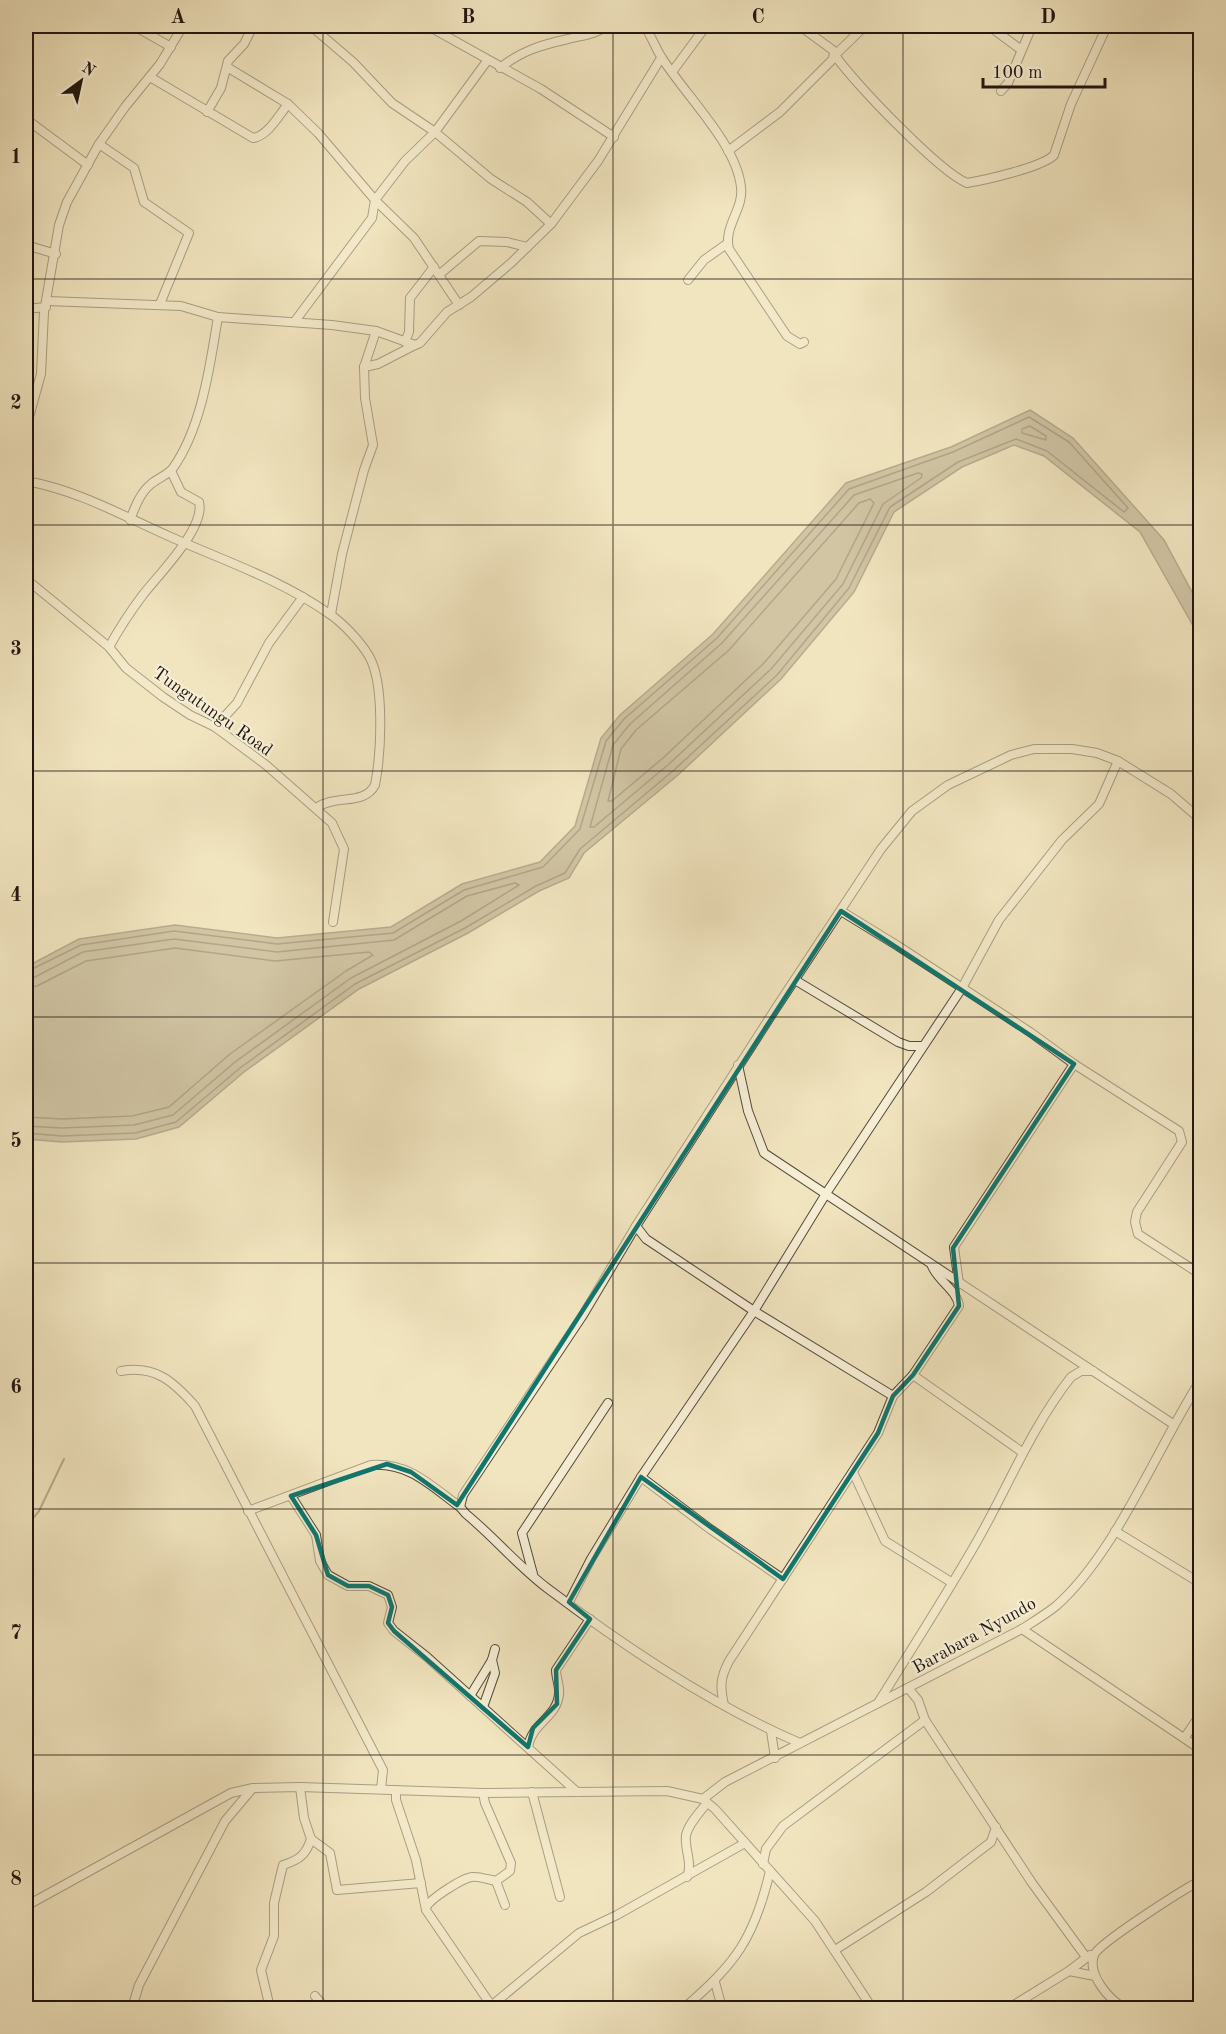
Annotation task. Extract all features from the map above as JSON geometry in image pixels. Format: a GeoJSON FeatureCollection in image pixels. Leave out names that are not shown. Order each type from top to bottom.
{"type":"FeatureCollection","features":[{"type":"Feature","properties":{"kind":"street"},"geometry":{"type":"LineString","coordinates":[[134,26],[171,47]]}},
{"type":"Feature","properties":{"kind":"street"},"geometry":{"type":"LineString","coordinates":[[26,428],[41,374],[46,304],[59,225],[67,202],[99,144],[150,77],[183,26]]}},
{"type":"Feature","properties":{"kind":"street"},"geometry":{"type":"LineString","coordinates":[[207,112],[220,88],[228,61],[244,44],[254,26]]}},
{"type":"Feature","properties":{"kind":"street"},"geometry":{"type":"LineString","coordinates":[[311,26],[392,103],[435,132],[491,179],[527,201],[550,224]]}},
{"type":"Feature","properties":{"kind":"street"},"geometry":{"type":"LineString","coordinates":[[428,26],[487,61],[541,89],[614,137]]}},
{"type":"Feature","properties":{"kind":"street"},"geometry":{"type":"LineString","coordinates":[[500,68],[516,54],[585,36],[607,26]]}},
{"type":"Feature","properties":{"kind":"street"},"geometry":{"type":"LineString","coordinates":[[644,26],[661,58],[728,151],[741,187],[741,197],[729,229],[728,243],[737,264],[778,325],[795,342],[804,342]]}},
{"type":"Feature","properties":{"kind":"street"},"geometry":{"type":"LineString","coordinates":[[672,72],[706,26]]}},
{"type":"Feature","properties":{"kind":"street"},"geometry":{"type":"LineString","coordinates":[[800,26],[834,51],[861,88],[903,129],[954,174],[968,183],[1042,162],[1054,155],[1071,104],[1107,26]]}},
{"type":"Feature","properties":{"kind":"street"},"geometry":{"type":"LineString","coordinates":[[728,151],[780,112],[865,26]]}},
{"type":"Feature","properties":{"kind":"street"},"geometry":{"type":"LineString","coordinates":[[989,26],[1020,50]]}},
{"type":"Feature","properties":{"kind":"street"},"geometry":{"type":"LineString","coordinates":[[1001,91],[1008,83],[1032,26]]}},
{"type":"Feature","properties":{"kind":"street"},"geometry":{"type":"LineString","coordinates":[[364,368],[378,364],[420,343],[447,312],[459,305],[527,247],[550,224],[614,137],[661,58]]}},
{"type":"Feature","properties":{"kind":"street"},"geometry":{"type":"LineString","coordinates":[[295,321],[372,218],[375,200],[405,161],[435,132],[487,61]]}},
{"type":"Feature","properties":{"kind":"street"},"geometry":{"type":"LineString","coordinates":[[227,68],[288,104],[326,141],[375,200],[414,238],[459,305]]}},
{"type":"Feature","properties":{"kind":"street"},"geometry":{"type":"LineString","coordinates":[[150,77],[245,134],[260,137],[288,104]]}},
{"type":"Feature","properties":{"kind":"street"},"geometry":{"type":"LineString","coordinates":[[26,119],[88,165]]}},
{"type":"Feature","properties":{"kind":"street"},"geometry":{"type":"LineString","coordinates":[[99,144],[134,168],[144,202],[189,233],[160,304]]}},
{"type":"Feature","properties":{"kind":"street"},"geometry":{"type":"LineString","coordinates":[[440,274],[464,251],[479,241],[500,241],[527,247]]}},
{"type":"Feature","properties":{"kind":"street"},"geometry":{"type":"LineString","coordinates":[[688,280],[704,260],[728,243]]}},
{"type":"Feature","properties":{"kind":"street"},"geometry":{"type":"LineString","coordinates":[[26,245],[56,254]]}},
{"type":"Feature","properties":{"kind":"street"},"geometry":{"type":"LineString","coordinates":[[405,342],[409,332],[410,298],[434,267]]}},
{"type":"Feature","properties":{"kind":"street"},"geometry":{"type":"LineString","coordinates":[[26,309],[46,304],[160,304],[181,306],[218,317],[295,321],[376,331],[415,345]]}},
{"type":"Feature","properties":{"kind":"street"},"geometry":{"type":"LineString","coordinates":[[130,520],[142,494],[150,485],[171,471],[180,455],[205,393],[218,317]]}},
{"type":"Feature","properties":{"kind":"street"},"geometry":{"type":"LineString","coordinates":[[331,614],[342,554],[364,470],[373,445],[365,398],[364,368],[376,331]]}},
{"type":"Feature","properties":{"kind":"street"},"geometry":{"type":"LineString","coordinates":[[109,646],[137,602],[184,543],[200,505],[199,502],[181,492],[171,471]]}},
{"type":"Feature","properties":{"kind":"street"},"geometry":{"type":"LineString","coordinates":[[26,481],[67,491],[280,584],[331,614],[362,648],[372,664],[381,730],[378,770],[372,792],[362,797],[330,800],[316,808]]}},
{"type":"Feature","properties":{"kind":"street","name":"Tungutungu Road"},"geometry":{"type":"LineString","coordinates":[[26,579],[109,646],[126,668],[163,697],[190,715],[215,727],[266,765],[332,823],[344,849],[333,922]]}},
{"type":"Feature","properties":{"kind":"street"},"geometry":{"type":"LineString","coordinates":[[215,727],[237,703],[269,643],[303,597]]}},
{"type":"Feature","properties":{"kind":"street"},"geometry":{"type":"LineString","coordinates":[[460,1507],[463,1496],[477,1472],[583,1315],[636,1226],[738,1065],[903,820],[948,785],[1011,754],[1034,749],[1072,749],[1097,753],[1118,762],[1171,794],[1200,819]]}},
{"type":"Feature","properties":{"kind":"street"},"geometry":{"type":"LineString","coordinates":[[569,1602],[591,1559],[641,1477],[754,1311],[827,1192],[962,988],[999,920],[1062,840],[1099,804],[1118,762]]}},
{"type":"Feature","properties":{"kind":"street"},"geometry":{"type":"LineString","coordinates":[[841,911],[962,988],[1182,1135],[1177,1151],[1137,1212],[1135,1222],[1138,1234],[1200,1274]]}},
{"type":"Feature","properties":{"kind":"street"},"geometry":{"type":"LineString","coordinates":[[795,980],[898,1042],[909,1046],[922,1046]]}},
{"type":"Feature","properties":{"kind":"street"},"geometry":{"type":"LineString","coordinates":[[959,1284],[954,1247],[1074,1064]]}},
{"type":"Feature","properties":{"kind":"street"},"geometry":{"type":"LineString","coordinates":[[738,1065],[748,1111],[765,1153],[827,1192],[932,1266],[1173,1424]]}},
{"type":"Feature","properties":{"kind":"street"},"geometry":{"type":"LineString","coordinates":[[636,1226],[646,1239],[754,1311],[892,1396]]}},
{"type":"Feature","properties":{"kind":"street"},"geometry":{"type":"LineString","coordinates":[[724,1705],[720,1686],[721,1676],[878,1432],[892,1396],[913,1376],[959,1306],[957,1298],[940,1280],[932,1266]]}},
{"type":"Feature","properties":{"kind":"street"},"geometry":{"type":"LineString","coordinates":[[121,1371],[134,1368],[162,1376],[175,1383],[204,1421],[248,1511],[383,1770],[381,1789]]}},
{"type":"Feature","properties":{"kind":"street"},"geometry":{"type":"LineString","coordinates":[[878,1703],[1017,1468],[1022,1452],[1071,1377],[1081,1371],[1094,1371]]}},
{"type":"Feature","properties":{"kind":"street"},"geometry":{"type":"LineString","coordinates":[[913,1376],[1022,1452]]}},
{"type":"Feature","properties":{"kind":"street","name":"Barabara Nyundo"},"geometry":{"type":"LineString","coordinates":[[687,1877],[690,1870],[686,1835],[705,1801],[725,1782],[1022,1629],[1056,1606],[1115,1532],[1173,1424],[1200,1382]]}},
{"type":"Feature","properties":{"kind":"street"},"geometry":{"type":"LineString","coordinates":[[533,1575],[522,1533],[608,1403]]}},
{"type":"Feature","properties":{"kind":"street"},"geometry":{"type":"LineString","coordinates":[[248,1511],[371,1465],[398,1465],[460,1507],[533,1575],[590,1619],[724,1705],[771,1731],[800,1743]]}},
{"type":"Feature","properties":{"kind":"street"},"geometry":{"type":"LineString","coordinates":[[853,1472],[885,1541],[951,1582]]}},
{"type":"Feature","properties":{"kind":"street"},"geometry":{"type":"LineString","coordinates":[[641,1477],[710,1529],[783,1579]]}},
{"type":"Feature","properties":{"kind":"street"},"geometry":{"type":"LineString","coordinates":[[291,1496],[316,1535],[320,1561],[328,1575],[348,1586],[369,1586],[388,1595],[392,1607],[388,1623],[394,1631],[577,1792]]}},
{"type":"Feature","properties":{"kind":"street"},"geometry":{"type":"LineString","coordinates":[[1115,1532],[1200,1583]]}},
{"type":"Feature","properties":{"kind":"street"},"geometry":{"type":"LineString","coordinates":[[528,1747],[533,1728],[548,1717],[557,1704],[560,1691],[556,1670],[590,1619]]}},
{"type":"Feature","properties":{"kind":"street"},"geometry":{"type":"LineString","coordinates":[[1022,1629],[1200,1749]]}},
{"type":"Feature","properties":{"kind":"street"},"geometry":{"type":"LineString","coordinates":[[470,1696],[492,1660],[495,1649]]}},
{"type":"Feature","properties":{"kind":"street"},"geometry":{"type":"LineString","coordinates":[[483,1707],[495,1673],[492,1660]]}},
{"type":"Feature","properties":{"kind":"street"},"geometry":{"type":"LineString","coordinates":[[908,1688],[918,1700],[925,1720],[1086,1957]]}},
{"type":"Feature","properties":{"kind":"street"},"geometry":{"type":"LineString","coordinates":[[1185,1737],[1200,1715]]}},
{"type":"Feature","properties":{"kind":"street"},"geometry":{"type":"LineString","coordinates":[[764,1864],[766,1849],[783,1826],[925,1720]]}},
{"type":"Feature","properties":{"kind":"street"},"geometry":{"type":"LineString","coordinates":[[771,1731],[775,1758]]}},
{"type":"Feature","properties":{"kind":"street"},"geometry":{"type":"LineString","coordinates":[[270,2008],[261,1970],[274,1936],[274,1904],[280,1870],[283,1865],[299,1860],[308,1849],[311,1839],[304,1818],[300,1787]]}},
{"type":"Feature","properties":{"kind":"street"},"geometry":{"type":"LineString","coordinates":[[26,1906],[231,1794],[253,1788],[300,1787],[483,1793],[667,1791],[705,1801],[745,1843],[814,1921],[872,2008]]}},
{"type":"Feature","properties":{"kind":"street"},"geometry":{"type":"LineString","coordinates":[[96,2008],[132,2007],[139,1985],[225,1821],[253,1788]]}},
{"type":"Feature","properties":{"kind":"street"},"geometry":{"type":"LineString","coordinates":[[396,1790],[396,1800],[421,1883],[426,1910],[492,2007],[579,1933],[687,1877],[745,1843]]}},
{"type":"Feature","properties":{"kind":"street"},"geometry":{"type":"LineString","coordinates":[[532,1792],[560,1897]]}},
{"type":"Feature","properties":{"kind":"street"},"geometry":{"type":"LineString","coordinates":[[426,1910],[429,1901],[466,1879],[473,1876],[496,1881],[510,1871],[511,1863],[485,1803],[483,1793]]}},
{"type":"Feature","properties":{"kind":"street"},"geometry":{"type":"LineString","coordinates":[[991,1842],[996,1827]]}},
{"type":"Feature","properties":{"kind":"street"},"geometry":{"type":"LineString","coordinates":[[311,1839],[330,1853],[337,1890],[421,1883]]}},
{"type":"Feature","properties":{"kind":"street"},"geometry":{"type":"LineString","coordinates":[[835,1950],[926,1892],[991,1842],[1006,1841]]}},
{"type":"Feature","properties":{"kind":"street"},"geometry":{"type":"LineString","coordinates":[[684,2008],[715,1982],[747,1940],[763,1901],[770,1871]]}},
{"type":"Feature","properties":{"kind":"street"},"geometry":{"type":"LineString","coordinates":[[496,1881],[505,1905]]}},
{"type":"Feature","properties":{"kind":"street"},"geometry":{"type":"LineString","coordinates":[[1008,2008],[1069,1971],[1157,1907],[1200,1881]]}},
{"type":"Feature","properties":{"kind":"street"},"geometry":{"type":"LineString","coordinates":[[1097,1949],[1093,1957],[1095,1976],[1124,2008]]}},
{"type":"Feature","properties":{"kind":"street"},"geometry":{"type":"LineString","coordinates":[[1069,1971],[1095,1976]]}},
{"type":"Feature","properties":{"kind":"street"},"geometry":{"type":"LineString","coordinates":[[715,1982],[722,2008]]}},
{"type":"Feature","properties":{"kind":"street"},"geometry":{"type":"LineString","coordinates":[[315,1996],[325,2008]]}},
{"type":"Feature","properties":{"kind":"highlighted area"},"geometry":{"type":"Polygon","coordinates":[[[841,911],[1074,1064],[953,1248],[959,1306],[913,1375],[893,1396],[878,1433],[783,1579],[641,1477],[569,1602],[590,1619],[556,1670],[557,1704],[533,1728],[528,1747],[394,1631],[388,1623],[392,1607],[388,1595],[369,1586],[348,1586],[328,1575],[316,1535],[291,1496],[387,1464],[411,1472],[457,1505],[841,911]]]}},
{"type":"Feature","properties":{"kind":"water"},"geometry":{"type":"Polygon","coordinates":[[[1030,410],[1073,438],[1164,540],[1200,607],[1200,638],[1140,532],[1044,456],[1014,445],[962,467],[894,512],[854,592],[781,679],[678,775],[584,853],[569,878],[539,891],[468,933],[359,989],[244,1072],[179,1127],[136,1139],[62,1142],[26,1139],[26,967],[79,939],[175,925],[277,938],[391,927],[462,884],[540,862],[575,826],[601,738],[620,715],[713,634],[846,483],[951,447],[1030,410]]]}},
{"type":"Feature","properties":{"kind":"waterway"},"geometry":{"type":"LineString","coordinates":[[26,1527],[39,1511],[64,1459]]}}]}
